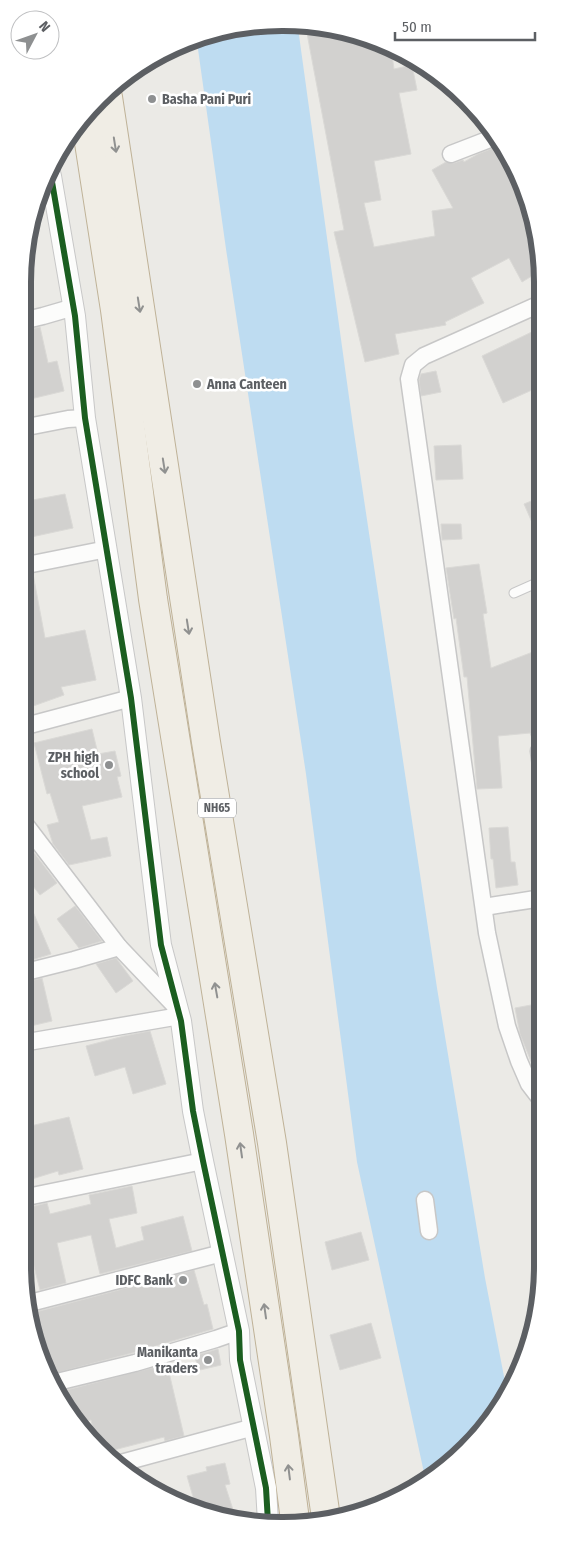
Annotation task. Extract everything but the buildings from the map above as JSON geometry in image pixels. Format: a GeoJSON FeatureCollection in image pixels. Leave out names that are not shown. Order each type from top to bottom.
{"type":"FeatureCollection","features":[{"type":"Feature","properties":{"kind":"highway","name":"NH65"},"geometry":{"type":"LineString","coordinates":[[109,102],[206,742],[272,1143],[325,1513]]}},
{"type":"Feature","properties":{"kind":"highway","name":"NH65"},"geometry":{"type":"LineString","coordinates":[[86,126],[115,310],[154,608],[239,1134],[295,1516]]}},
{"type":"Feature","properties":{"kind":"street"},"geometry":{"type":"LineString","coordinates":[[451,154],[488,139]]}},
{"type":"Feature","properties":{"kind":"street"},"geometry":{"type":"LineString","coordinates":[[52,182],[74,307],[85,418],[131,698],[162,945],[179,1013],[193,1111],[239,1331],[240,1360],[266,1488],[268,1516]]}},
{"type":"Feature","properties":{"kind":"street"},"geometry":{"type":"LineString","coordinates":[[31,318],[74,307]]}},
{"type":"Feature","properties":{"kind":"street"},"geometry":{"type":"LineString","coordinates":[[534,307],[424,356],[413,365],[409,379],[488,933],[507,1026],[519,1061],[534,1091]]}},
{"type":"Feature","properties":{"kind":"street"},"geometry":{"type":"LineString","coordinates":[[31,426],[68,419],[85,418]]}},
{"type":"Feature","properties":{"kind":"street"},"geometry":{"type":"LineString","coordinates":[[31,564],[107,549]]}},
{"type":"Feature","properties":{"kind":"street"},"geometry":{"type":"LineString","coordinates":[[31,725],[131,698]]}},
{"type":"Feature","properties":{"kind":"street"},"geometry":{"type":"LineString","coordinates":[[31,832],[119,947],[179,1013]]}},
{"type":"Feature","properties":{"kind":"street"},"geometry":{"type":"LineString","coordinates":[[484,907],[534,899]]}},
{"type":"Feature","properties":{"kind":"street"},"geometry":{"type":"LineString","coordinates":[[31,971],[119,947]]}},
{"type":"Feature","properties":{"kind":"street"},"geometry":{"type":"LineString","coordinates":[[31,1041],[179,1013]]}},
{"type":"Feature","properties":{"kind":"street"},"geometry":{"type":"LineString","coordinates":[[31,1196],[203,1161]]}},
{"type":"Feature","properties":{"kind":"street"},"geometry":{"type":"LineString","coordinates":[[425,1200],[429,1231]]}},
{"type":"Feature","properties":{"kind":"street"},"geometry":{"type":"LineString","coordinates":[[34,1302],[222,1253]]}},
{"type":"Feature","properties":{"kind":"street"},"geometry":{"type":"LineString","coordinates":[[59,1381],[144,1360],[239,1331]]}},
{"type":"Feature","properties":{"kind":"street"},"geometry":{"type":"LineString","coordinates":[[126,1462],[254,1427]]}},
{"type":"Feature","properties":{"kind":"lane"},"geometry":{"type":"LineString","coordinates":[[514,593],[534,584]]}},
{"type":"Feature","properties":{"kind":"water"},"geometry":{"type":"Polygon","coordinates":[[[299,32],[353,426],[437,988],[485,1278],[505,1382],[482,1418],[471,1431],[448,1454],[424,1473],[357,1162],[306,774],[226,249],[198,46],[250,33],[299,32]]]}},
{"type":"Feature","properties":{"kind":"cycle path"},"geometry":{"type":"LineString","coordinates":[[52,182],[75,316],[85,418],[131,698],[161,945],[181,1021],[193,1111],[239,1331],[240,1360],[266,1488],[268,1516]]}},
{"type":"Feature","properties":{"kind":"place","name":"Basha Pani Puri"},"geometry":{"type":"Point","coordinates":[152,99]}},
{"type":"Feature","properties":{"kind":"place","name":"Anna Canteen"},"geometry":{"type":"Point","coordinates":[197,384]}},
{"type":"Feature","properties":{"kind":"place","name":"ZPH high school"},"geometry":{"type":"Point","coordinates":[109,765]}},
{"type":"Feature","properties":{"kind":"place","name":"IDFC Bank"},"geometry":{"type":"Point","coordinates":[183,1280]}},
{"type":"Feature","properties":{"kind":"place","name":"Manikanta traders"},"geometry":{"type":"Point","coordinates":[208,1360]}}]}
